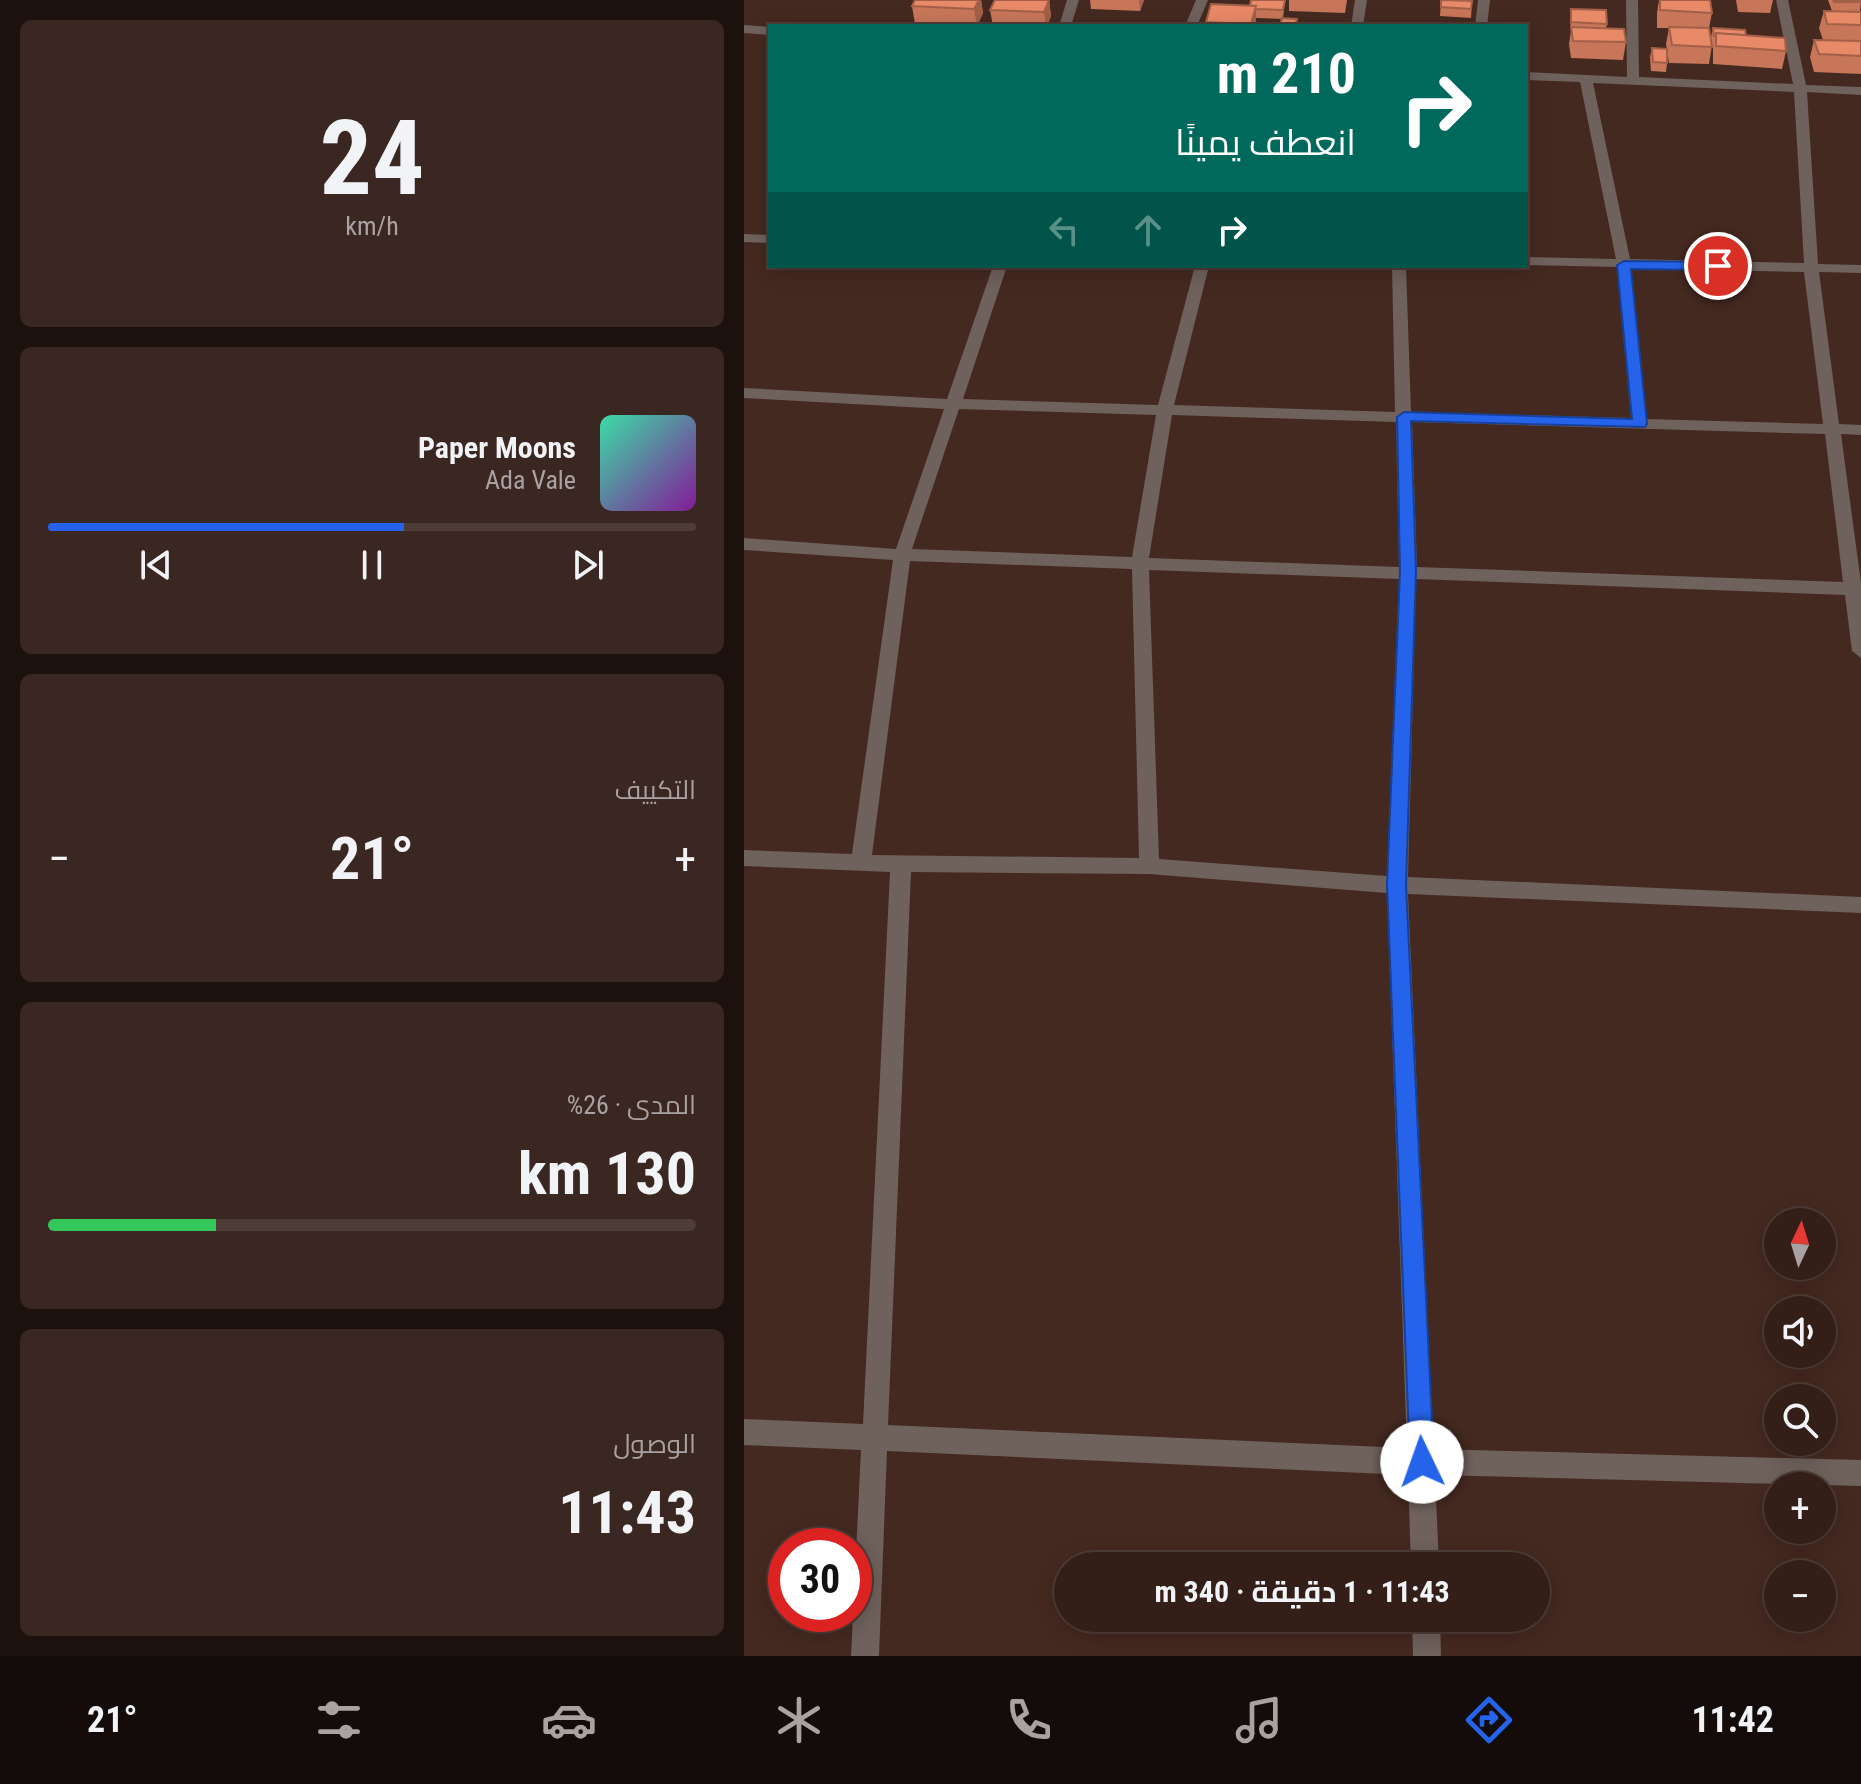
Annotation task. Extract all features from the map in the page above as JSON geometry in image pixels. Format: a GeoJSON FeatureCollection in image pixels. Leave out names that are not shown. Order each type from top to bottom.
{"type":"FeatureCollection","features":[{"type":"Feature","properties":{"kind":"street"},"geometry":{"type":"LineString","coordinates":[[1066,24],[1073,0]]}},
{"type":"Feature","properties":{"kind":"street"},"geometry":{"type":"LineString","coordinates":[[1192,24],[1202,0]]}},
{"type":"Feature","properties":{"kind":"street"},"geometry":{"type":"LineString","coordinates":[[1357,24],[1361,0]]}},
{"type":"Feature","properties":{"kind":"street"},"geometry":{"type":"LineString","coordinates":[[1481,24],[1484,0]]}},
{"type":"Feature","properties":{"kind":"street"},"geometry":{"type":"LineString","coordinates":[[1632,0],[1633,82]]}},
{"type":"Feature","properties":{"kind":"street"},"geometry":{"type":"LineString","coordinates":[[1782,0],[1800,88],[1811,267],[1856,588],[1861,651]]}},
{"type":"Feature","properties":{"kind":"street"},"geometry":{"type":"LineString","coordinates":[[744,29],[768,31]]}},
{"type":"Feature","properties":{"kind":"street"},"geometry":{"type":"LineString","coordinates":[[1528,76],[1861,91]]}},
{"type":"Feature","properties":{"kind":"street"},"geometry":{"type":"LineString","coordinates":[[1586,80],[1624,265],[1640,424]]}},
{"type":"Feature","properties":{"kind":"street"},"geometry":{"type":"LineString","coordinates":[[744,238],[768,239]]}},
{"type":"Feature","properties":{"kind":"street"},"geometry":{"type":"LineString","coordinates":[[1528,261],[1861,269]]}},
{"type":"Feature","properties":{"kind":"street"},"geometry":{"type":"LineString","coordinates":[[861,862],[902,555],[999,268]]}},
{"type":"Feature","properties":{"kind":"street"},"geometry":{"type":"LineString","coordinates":[[1149,866],[1140,561],[1165,408],[1201,268]]}},
{"type":"Feature","properties":{"kind":"street"},"geometry":{"type":"LineString","coordinates":[[1399,268],[1408,571],[1397,885],[1425,1552]]}},
{"type":"Feature","properties":{"kind":"street"},"geometry":{"type":"LineString","coordinates":[[744,393],[951,404],[1861,430]]}},
{"type":"Feature","properties":{"kind":"street"},"geometry":{"type":"LineString","coordinates":[[744,544],[902,555],[1856,588]]}},
{"type":"Feature","properties":{"kind":"street"},"geometry":{"type":"LineString","coordinates":[[744,858],[901,864],[1149,866],[1397,885],[1861,905]]}},
{"type":"Feature","properties":{"kind":"street"},"geometry":{"type":"LineString","coordinates":[[865,1656],[901,864]]}},
{"type":"Feature","properties":{"kind":"street"},"geometry":{"type":"LineString","coordinates":[[744,1432],[1422,1462],[1861,1473]]}},
{"type":"Feature","properties":{"kind":"street"},"geometry":{"type":"LineString","coordinates":[[1426,1632],[1427,1656]]}},
{"type":"Feature","properties":{"kind":"building"},"geometry":{"type":"Polygon","coordinates":[[[915,0],[979,0],[974,9],[912,6],[915,0]]]}},
{"type":"Feature","properties":{"kind":"building"},"geometry":{"type":"Polygon","coordinates":[[[995,0],[1049,0],[1044,12],[990,10],[995,0]]]}},
{"type":"Feature","properties":{"kind":"building"},"geometry":{"type":"Polygon","coordinates":[[[1251,0],[1285,0],[1283,10],[1255,9],[1256,6],[1250,6],[1251,0]]]}},
{"type":"Feature","properties":{"kind":"building"},"geometry":{"type":"Polygon","coordinates":[[[1441,0],[1472,1],[1471,9],[1441,7],[1441,0]]]}},
{"type":"Feature","properties":{"kind":"building"},"geometry":{"type":"Polygon","coordinates":[[[1660,0],[1710,0],[1712,13],[1660,10],[1660,0]]]}},
{"type":"Feature","properties":{"kind":"building"},"geometry":{"type":"Polygon","coordinates":[[[1861,0],[1861,2],[1834,2],[1861,0]]]}},
{"type":"Feature","properties":{"kind":"building"},"geometry":{"type":"Polygon","coordinates":[[[1211,4],[1256,6],[1251,24],[1206,22],[1211,4]]]}},
{"type":"Feature","properties":{"kind":"building"},"geometry":{"type":"Polygon","coordinates":[[[1571,9],[1606,10],[1607,24],[1571,22],[1571,9]]]}},
{"type":"Feature","properties":{"kind":"building"},"geometry":{"type":"Polygon","coordinates":[[[1824,11],[1861,12],[1861,25],[1827,24],[1824,11]]]}},
{"type":"Feature","properties":{"kind":"building"},"geometry":{"type":"Polygon","coordinates":[[[1282,18],[1297,19],[1296,24],[1280,24],[1282,18]]]}},
{"type":"Feature","properties":{"kind":"building"},"geometry":{"type":"Polygon","coordinates":[[[1571,27],[1624,29],[1626,42],[1573,41],[1571,27]]]}},
{"type":"Feature","properties":{"kind":"building"},"geometry":{"type":"Polygon","coordinates":[[[1669,27],[1709,28],[1712,47],[1672,45],[1669,27]]]}},
{"type":"Feature","properties":{"kind":"building"},"geometry":{"type":"Polygon","coordinates":[[[1713,28],[1745,30],[1746,35],[1716,33],[1714,36],[1713,28]]]}},
{"type":"Feature","properties":{"kind":"building"},"geometry":{"type":"Polygon","coordinates":[[[1716,33],[1785,38],[1786,51],[1716,46],[1716,33]]]}},
{"type":"Feature","properties":{"kind":"building"},"geometry":{"type":"Polygon","coordinates":[[[1814,40],[1861,41],[1861,56],[1819,54],[1814,40]]]}},
{"type":"Feature","properties":{"kind":"building"},"geometry":{"type":"Polygon","coordinates":[[[1652,48],[1667,49],[1667,63],[1653,62],[1652,48]]]}},
{"type":"Feature","properties":{"kind":"route"},"geometry":{"type":"LineString","coordinates":[[1422,1462],[1397,885],[1408,571],[1404,417],[1640,424],[1624,265],[1718,266]]}}]}
